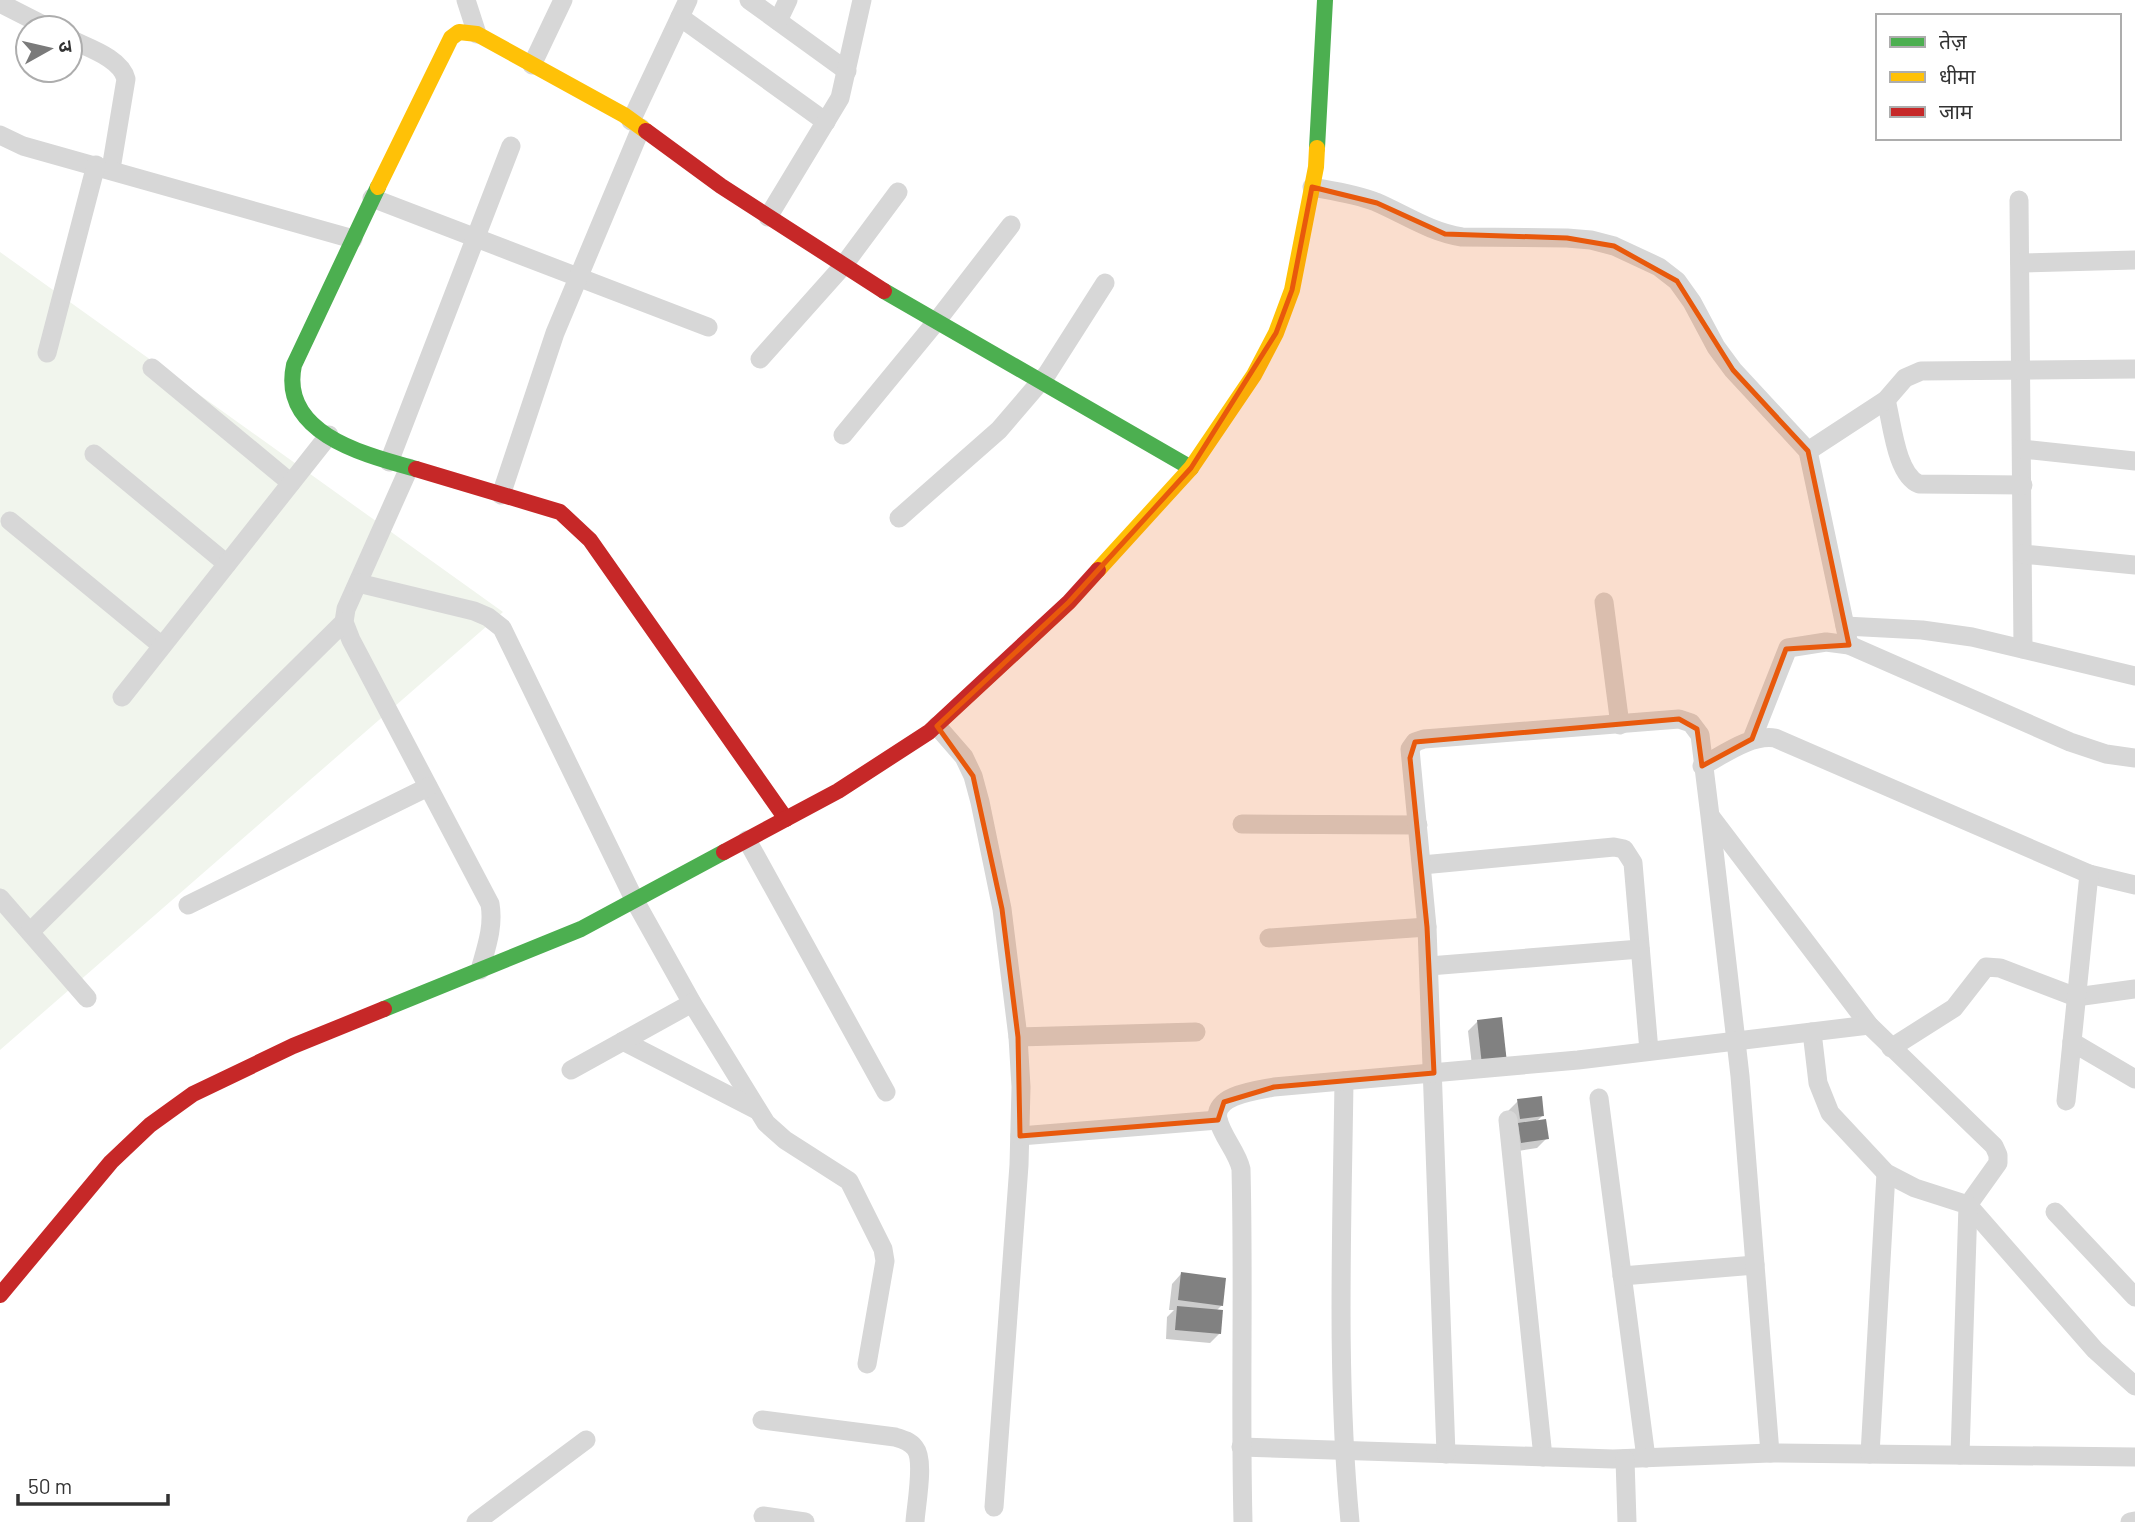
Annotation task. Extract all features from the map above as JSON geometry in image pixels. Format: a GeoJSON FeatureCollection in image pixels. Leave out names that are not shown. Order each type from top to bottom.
{"type":"FeatureCollection","features":[{"type":"Feature","properties":{"kind":"street"},"geometry":{"type":"LineString","coordinates":[[467,0],[477,34]]}},
{"type":"Feature","properties":{"kind":"street"},"geometry":{"type":"LineString","coordinates":[[532,65],[563,0]]}},
{"type":"Feature","properties":{"kind":"street"},"geometry":{"type":"LineString","coordinates":[[749,0],[847,71]]}},
{"type":"Feature","properties":{"kind":"street"},"geometry":{"type":"LineString","coordinates":[[778,21],[788,0]]}},
{"type":"Feature","properties":{"kind":"street"},"geometry":{"type":"LineString","coordinates":[[768,217],[840,98],[862,0]]}},
{"type":"Feature","properties":{"kind":"street"},"geometry":{"type":"LineString","coordinates":[[0,1295],[111,1162],[149,1125],[193,1094],[293,1046],[581,929],[838,791],[937,726],[1069,602],[1191,468],[1254,374],[1276,333],[1292,290],[1316,167],[1325,0]]}},
{"type":"Feature","properties":{"kind":"street"},"geometry":{"type":"LineString","coordinates":[[0,1],[24,14]]}},
{"type":"Feature","properties":{"kind":"street"},"geometry":{"type":"LineString","coordinates":[[501,495],[555,333],[684,9],[826,122]]}},
{"type":"Feature","properties":{"kind":"street"},"geometry":{"type":"LineString","coordinates":[[786,819],[590,540],[574,523],[560,512],[357,452],[337,442],[300,410],[292,392],[294,365],[451,38],[460,32],[477,34],[636,125],[721,186],[843,266],[1039,383],[1191,468]]}},
{"type":"Feature","properties":{"kind":"street"},"geometry":{"type":"LineString","coordinates":[[47,353],[104,167],[126,79],[117,63],[84,46]]}},
{"type":"Feature","properties":{"kind":"street"},"geometry":{"type":"LineString","coordinates":[[0,135],[23,146],[353,239]]}},
{"type":"Feature","properties":{"kind":"street"},"geometry":{"type":"LineString","coordinates":[[389,462],[511,146]]}},
{"type":"Feature","properties":{"kind":"street"},"geometry":{"type":"LineString","coordinates":[[1312,187],[1358,196],[1426,228],[1445,234],[1462,237],[1591,240],[1614,246],[1659,267],[1677,281],[1733,370],[1808,451],[1849,645]]}},
{"type":"Feature","properties":{"kind":"street"},"geometry":{"type":"LineString","coordinates":[[760,359],[843,266],[898,192]]}},
{"type":"Feature","properties":{"kind":"street"},"geometry":{"type":"LineString","coordinates":[[372,198],[708,327]]}},
{"type":"Feature","properties":{"kind":"street"},"geometry":{"type":"LineString","coordinates":[[2019,200],[2023,649]]}},
{"type":"Feature","properties":{"kind":"street"},"geometry":{"type":"LineString","coordinates":[[843,435],[1011,225]]}},
{"type":"Feature","properties":{"kind":"street"},"geometry":{"type":"LineString","coordinates":[[2020,263],[2135,260]]}},
{"type":"Feature","properties":{"kind":"street"},"geometry":{"type":"LineString","coordinates":[[899,518],[999,430],[1039,383],[1105,283]]}},
{"type":"Feature","properties":{"kind":"street"},"geometry":{"type":"LineString","coordinates":[[152,368],[291,483]]}},
{"type":"Feature","properties":{"kind":"street"},"geometry":{"type":"LineString","coordinates":[[1808,451],[1886,400],[1905,378],[1921,371],[2135,369]]}},
{"type":"Feature","properties":{"kind":"street"},"geometry":{"type":"LineString","coordinates":[[1886,400],[1902,465],[1912,481],[1919,484],[2022,485]]}},
{"type":"Feature","properties":{"kind":"street"},"geometry":{"type":"LineString","coordinates":[[122,697],[329,435]]}},
{"type":"Feature","properties":{"kind":"street"},"geometry":{"type":"LineString","coordinates":[[2022,449],[2135,461]]}},
{"type":"Feature","properties":{"kind":"street"},"geometry":{"type":"LineString","coordinates":[[94,454],[227,564]]}},
{"type":"Feature","properties":{"kind":"street"},"geometry":{"type":"LineString","coordinates":[[409,468],[346,609],[344,622],[490,904],[490,932],[480,970]]}},
{"type":"Feature","properties":{"kind":"street"},"geometry":{"type":"LineString","coordinates":[[9,521],[162,646]]}},
{"type":"Feature","properties":{"kind":"street"},"geometry":{"type":"LineString","coordinates":[[2023,554],[2135,565]]}},
{"type":"Feature","properties":{"kind":"street"},"geometry":{"type":"LineString","coordinates":[[358,583],[474,611],[488,617],[502,628],[635,901],[692,1003],[766,1123],[785,1140],[849,1181],[883,1249],[885,1272],[867,1364]]}},
{"type":"Feature","properties":{"kind":"street"},"geometry":{"type":"LineString","coordinates":[[1604,602],[1620,724]]}},
{"type":"Feature","properties":{"kind":"street"},"geometry":{"type":"LineString","coordinates":[[30,932],[344,622]]}},
{"type":"Feature","properties":{"kind":"street"},"geometry":{"type":"LineString","coordinates":[[1845,626],[1948,633],[2135,676]]}},
{"type":"Feature","properties":{"kind":"street"},"geometry":{"type":"LineString","coordinates":[[1752,739],[1788,648],[1826,642],[1849,645],[2070,742],[2106,754],[2135,758]]}},
{"type":"Feature","properties":{"kind":"street"},"geometry":{"type":"LineString","coordinates":[[1446,1454],[1429,966],[1410,748],[1423,739],[1679,719],[1691,723],[1700,735],[1736,1041],[1770,1453]]}},
{"type":"Feature","properties":{"kind":"street"},"geometry":{"type":"LineString","coordinates":[[937,726],[964,757],[973,776],[980,802],[1002,909],[1018,1037],[1020,1136],[994,1507]]}},
{"type":"Feature","properties":{"kind":"street"},"geometry":{"type":"LineString","coordinates":[[1702,766],[1752,739],[1767,736],[1775,738],[2089,874],[2135,885]]}},
{"type":"Feature","properties":{"kind":"street"},"geometry":{"type":"LineString","coordinates":[[188,905],[428,787]]}},
{"type":"Feature","properties":{"kind":"street"},"geometry":{"type":"LineString","coordinates":[[1710,816],[1869,1025],[1994,1146],[1998,1155],[1996,1168],[1968,1205],[1961,1455]]}},
{"type":"Feature","properties":{"kind":"street"},"geometry":{"type":"LineString","coordinates":[[1242,824],[1418,825]]}},
{"type":"Feature","properties":{"kind":"street"},"geometry":{"type":"LineString","coordinates":[[747,840],[886,1092]]}},
{"type":"Feature","properties":{"kind":"street"},"geometry":{"type":"LineString","coordinates":[[1422,865],[1614,847],[1624,849],[1633,863],[1649,1051]]}},
{"type":"Feature","properties":{"kind":"street"},"geometry":{"type":"LineString","coordinates":[[2066,1101],[2089,874]]}},
{"type":"Feature","properties":{"kind":"street"},"geometry":{"type":"LineString","coordinates":[[0,898],[87,998]]}},
{"type":"Feature","properties":{"kind":"street"},"geometry":{"type":"LineString","coordinates":[[1269,938],[1427,927]]}},
{"type":"Feature","properties":{"kind":"street"},"geometry":{"type":"LineString","coordinates":[[1429,966],[1640,949]]}},
{"type":"Feature","properties":{"kind":"street"},"geometry":{"type":"LineString","coordinates":[[1891,1048],[1954,1008],[1986,967],[2000,968],[2076,997],[2135,989]]}},
{"type":"Feature","properties":{"kind":"street"},"geometry":{"type":"LineString","coordinates":[[571,1070],[692,1003]]}},
{"type":"Feature","properties":{"kind":"street"},"geometry":{"type":"LineString","coordinates":[[1243,1522],[1241,1447],[1244,1279],[1241,1169],[1218,1120],[1219,1107],[1236,1096],[1274,1087],[1578,1060],[1869,1025]]}},
{"type":"Feature","properties":{"kind":"street"},"geometry":{"type":"LineString","coordinates":[[1018,1037],[1196,1032]]}},
{"type":"Feature","properties":{"kind":"street"},"geometry":{"type":"LineString","coordinates":[[1812,1032],[1818,1083],[1830,1113],[1886,1173],[1915,1188],[1968,1205],[2095,1350],[2135,1386]]}},
{"type":"Feature","properties":{"kind":"street"},"geometry":{"type":"LineString","coordinates":[[623,1041],[758,1110]]}},
{"type":"Feature","properties":{"kind":"street"},"geometry":{"type":"LineString","coordinates":[[2072,1042],[2135,1079]]}},
{"type":"Feature","properties":{"kind":"street"},"geometry":{"type":"LineString","coordinates":[[1344,1081],[1341,1339],[1343,1450],[1350,1522]]}},
{"type":"Feature","properties":{"kind":"street"},"geometry":{"type":"LineString","coordinates":[[1600,1098],[1646,1458]]}},
{"type":"Feature","properties":{"kind":"street"},"geometry":{"type":"LineString","coordinates":[[1020,1136],[1218,1120]]}},
{"type":"Feature","properties":{"kind":"street"},"geometry":{"type":"LineString","coordinates":[[1508,1120],[1543,1457]]}},
{"type":"Feature","properties":{"kind":"street"},"geometry":{"type":"LineString","coordinates":[[1870,1454],[1886,1173]]}},
{"type":"Feature","properties":{"kind":"street"},"geometry":{"type":"LineString","coordinates":[[2055,1212],[2135,1297]]}},
{"type":"Feature","properties":{"kind":"street"},"geometry":{"type":"LineString","coordinates":[[1622,1276],[1755,1265]]}},
{"type":"Feature","properties":{"kind":"street"},"geometry":{"type":"LineString","coordinates":[[762,1420],[895,1437],[908,1441],[917,1449],[920,1462],[915,1522]]}},
{"type":"Feature","properties":{"kind":"street"},"geometry":{"type":"LineString","coordinates":[[476,1522],[586,1440]]}},
{"type":"Feature","properties":{"kind":"street"},"geometry":{"type":"LineString","coordinates":[[1241,1447],[1625,1459],[1770,1453],[2135,1457]]}},
{"type":"Feature","properties":{"kind":"street"},"geometry":{"type":"LineString","coordinates":[[1625,1459],[1627,1522]]}},
{"type":"Feature","properties":{"kind":"street"},"geometry":{"type":"LineString","coordinates":[[763,1516],[805,1522]]}},
{"type":"Feature","properties":{"kind":"highlighted area"},"geometry":{"type":"Polygon","coordinates":[[[1312,187],[1377,203],[1445,234],[1567,238],[1614,246],[1677,281],[1733,370],[1808,451],[1849,645],[1786,649],[1752,739],[1702,766],[1697,729],[1679,719],[1415,742],[1410,758],[1427,927],[1434,1073],[1274,1087],[1224,1102],[1218,1120],[1020,1136],[1018,1037],[1002,909],[973,776],[937,726],[1069,602],[1191,468],[1276,333],[1292,290],[1312,187]]]}},
{"type":"Feature","properties":{"kind":"shaded area"},"geometry":{"type":"Polygon","coordinates":[[[0,252],[503,612],[0,1050],[0,252]]]}},
{"type":"Feature","properties":{"kind":"building"},"geometry":{"type":"Polygon","coordinates":[[[1502,1017],[1507,1063],[1482,1065],[1477,1020],[1502,1017]]]}},
{"type":"Feature","properties":{"kind":"building"},"geometry":{"type":"Polygon","coordinates":[[[1542,1096],[1544,1116],[1520,1119],[1517,1099],[1542,1096]]]}},
{"type":"Feature","properties":{"kind":"building"},"geometry":{"type":"Polygon","coordinates":[[[1546,1119],[1549,1139],[1521,1143],[1518,1123],[1546,1119]]]}},
{"type":"Feature","properties":{"kind":"building"},"geometry":{"type":"Polygon","coordinates":[[[1181,1272],[1226,1278],[1223,1306],[1178,1300],[1181,1272]]]}},
{"type":"Feature","properties":{"kind":"building"},"geometry":{"type":"Polygon","coordinates":[[[1177,1306],[1223,1310],[1221,1334],[1175,1330],[1177,1306]]]}},
{"type":"Feature","properties":{"kind":"traffic: fast"},"geometry":{"type":"LineString","coordinates":[[1317,148],[1325,0]]}},
{"type":"Feature","properties":{"kind":"traffic: fast"},"geometry":{"type":"LineString","coordinates":[[378,187],[294,365],[293,389],[300,408],[313,425],[331,438],[374,457],[416,469]]}},
{"type":"Feature","properties":{"kind":"traffic: fast"},"geometry":{"type":"LineString","coordinates":[[884,291],[1191,468]]}},
{"type":"Feature","properties":{"kind":"traffic: fast"},"geometry":{"type":"LineString","coordinates":[[384,1009],[581,929],[724,852]]}},
{"type":"Feature","properties":{"kind":"traffic: slow"},"geometry":{"type":"LineString","coordinates":[[378,187],[451,38],[459,32],[477,34],[624,115],[646,131]]}},
{"type":"Feature","properties":{"kind":"traffic: slow"},"geometry":{"type":"LineString","coordinates":[[1098,570],[1191,468],[1254,375],[1276,333],[1292,290],[1316,167],[1317,148]]}},
{"type":"Feature","properties":{"kind":"traffic: jam"},"geometry":{"type":"LineString","coordinates":[[646,131],[721,186],[884,291]]}},
{"type":"Feature","properties":{"kind":"traffic: jam"},"geometry":{"type":"LineString","coordinates":[[416,469],[560,512],[590,540],[786,819]]}},
{"type":"Feature","properties":{"kind":"traffic: jam"},"geometry":{"type":"LineString","coordinates":[[724,852],[838,791],[929,732],[1069,602],[1098,570]]}},
{"type":"Feature","properties":{"kind":"traffic: jam"},"geometry":{"type":"LineString","coordinates":[[0,1295],[111,1162],[150,1125],[193,1094],[293,1046],[384,1009]]}}]}
